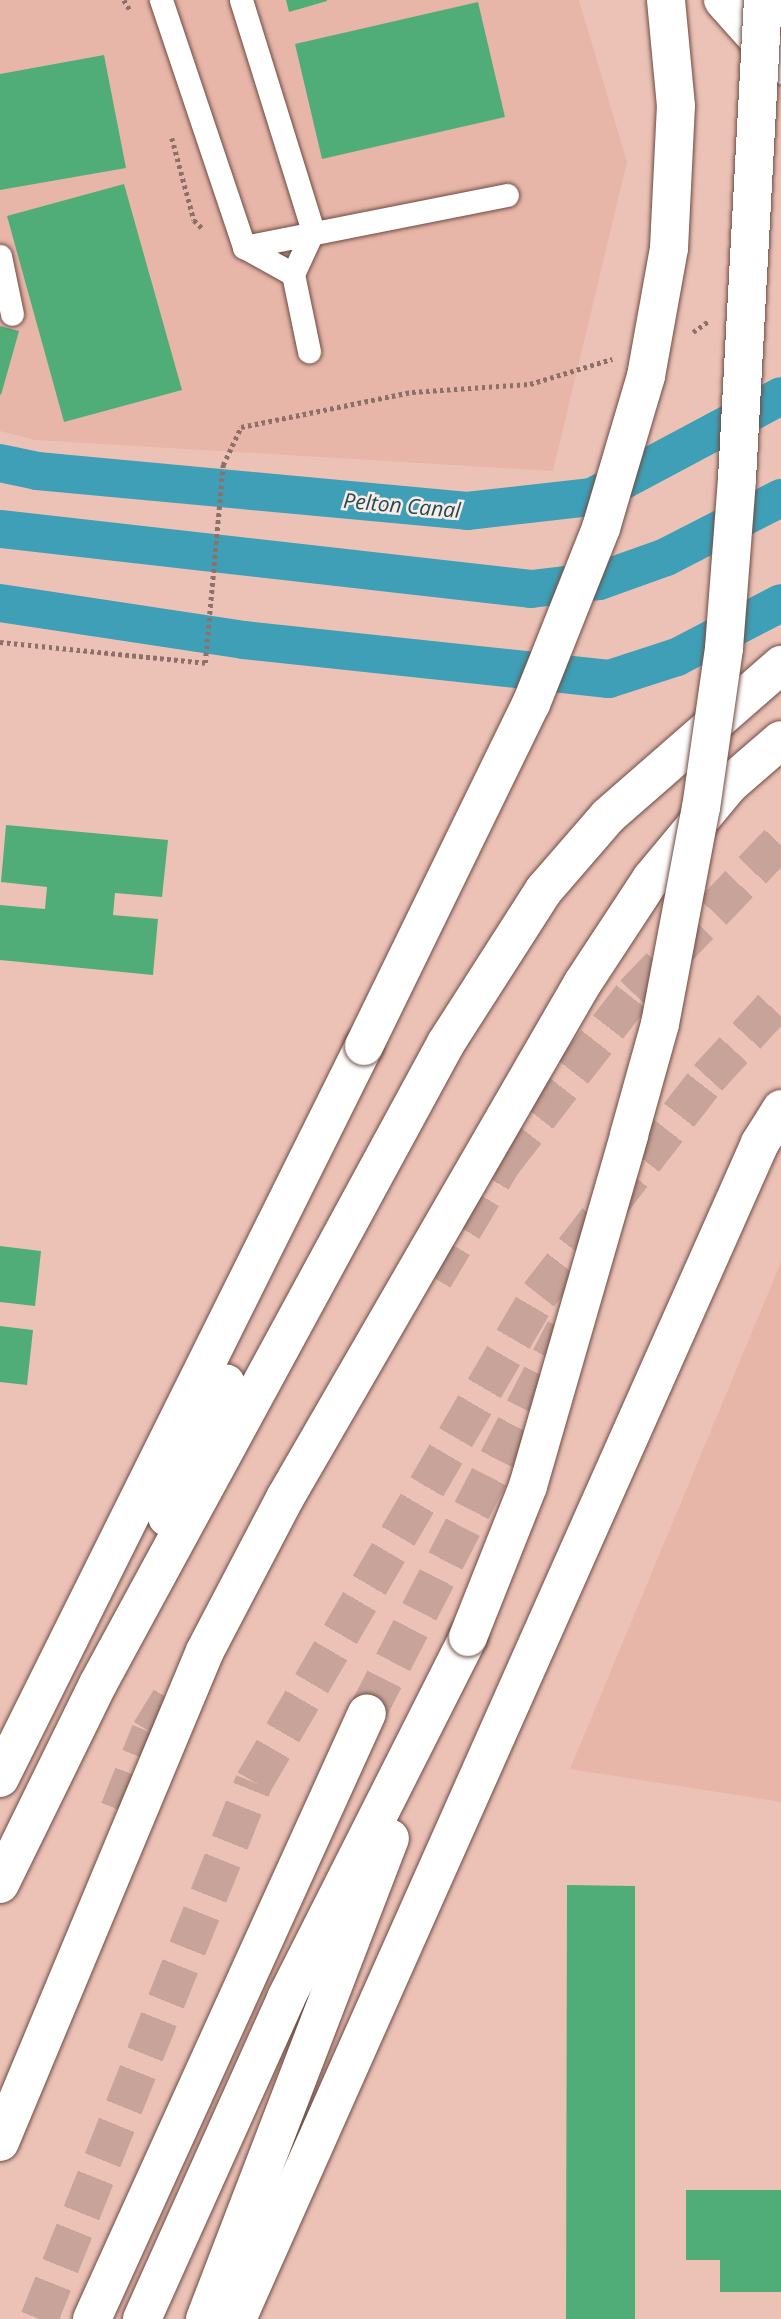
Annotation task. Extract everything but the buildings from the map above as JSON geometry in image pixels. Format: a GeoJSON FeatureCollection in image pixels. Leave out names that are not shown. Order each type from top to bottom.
{"type":"FeatureCollection","features":[{"type":"Feature","properties":{"kind":"highway"},"geometry":{"type":"LineString","coordinates":[[0,1778],[531,704],[601,528],[646,376],[669,248],[676,106],[666,0]]}},
{"type":"Feature","properties":{"kind":"highway"},"geometry":{"type":"LineString","coordinates":[[723,0],[781,65]]}},
{"type":"Feature","properties":{"kind":"highway"},"geometry":{"type":"LineString","coordinates":[[142,2319],[286,1998],[468,1637],[528,1486],[660,1024],[698,821],[724,648],[737,479],[763,0]]}},
{"type":"Feature","properties":{"kind":"highway"},"geometry":{"type":"LineString","coordinates":[[98,1684],[160,1580],[383,1156],[544,890],[608,816],[781,665]]}},
{"type":"Feature","properties":{"kind":"highway"},"geometry":{"type":"LineString","coordinates":[[0,2141],[189,1687],[285,1498],[582,984],[650,880],[730,784],[781,740]]}},
{"type":"Feature","properties":{"kind":"highway"},"geometry":{"type":"LineString","coordinates":[[0,1884],[98,1684],[364,1046]]}},
{"type":"Feature","properties":{"kind":"highway"},"geometry":{"type":"LineString","coordinates":[[237,2319],[760,1143],[781,1109]]}},
{"type":"Feature","properties":{"kind":"highway"},"geometry":{"type":"LineString","coordinates":[[92,2319],[367,1713]]}},
{"type":"Feature","properties":{"kind":"highway"},"geometry":{"type":"LineString","coordinates":[[205,2319],[393,1830],[418,1735]]}},
{"type":"Feature","properties":{"kind":"lane"},"geometry":{"type":"LineString","coordinates":[[161,0],[244,247],[293,275]]}},
{"type":"Feature","properties":{"kind":"lane"},"geometry":{"type":"LineString","coordinates":[[241,0],[313,230],[293,275],[310,351]]}},
{"type":"Feature","properties":{"kind":"lane"},"geometry":{"type":"LineString","coordinates":[[244,247],[313,230],[507,195]]}},
{"type":"Feature","properties":{"kind":"lane"},"geometry":{"type":"LineString","coordinates":[[0,256],[12,314]]}},
{"type":"Feature","properties":{"kind":"path"},"geometry":{"type":"LineString","coordinates":[[0,642],[205,663],[223,465],[241,427],[296,412],[412,392],[530,384]]}},
{"type":"Feature","properties":{"kind":"shaded area"},"geometry":{"type":"Polygon","coordinates":[[[0,0],[579,0],[627,162],[553,471],[35,440],[0,431],[0,0]]]}},
{"type":"Feature","properties":{"kind":"shaded area"},"geometry":{"type":"Polygon","coordinates":[[[781,1261],[781,1802],[570,1769],[769,1291],[781,1261]]]}},
{"type":"Feature","properties":{"kind":"waterway","name":"Pelton Canal"},"geometry":{"type":"LineString","coordinates":[[0,463],[37,471],[467,511],[592,497],[781,396]]}},
{"type":"Feature","properties":{"kind":"waterway","name":"Pelton Canal"},"geometry":{"type":"LineString","coordinates":[[0,529],[531,589],[599,581],[666,557],[781,498]]}},
{"type":"Feature","properties":{"kind":"waterway","name":"Pelton Canal"},"geometry":{"type":"LineString","coordinates":[[0,603],[244,640],[609,679],[677,657],[781,603]]}},
{"type":"Feature","properties":{"kind":"tunnel"},"geometry":{"type":"LineString","coordinates":[[434,1278],[503,1162],[634,994],[781,840]]}},
{"type":"Feature","properties":{"kind":"tunnel"},"geometry":{"type":"LineString","coordinates":[[39,2319],[254,1782],[539,1295],[708,1078],[781,998]]}},
{"type":"Feature","properties":{"kind":"tunnel"},"geometry":{"type":"LineString","coordinates":[[367,1713],[565,1330]]}},
{"type":"Feature","properties":{"kind":"tunnel"},"geometry":{"type":"LineString","coordinates":[[119,1810],[150,1732],[179,1685]]}}]}
